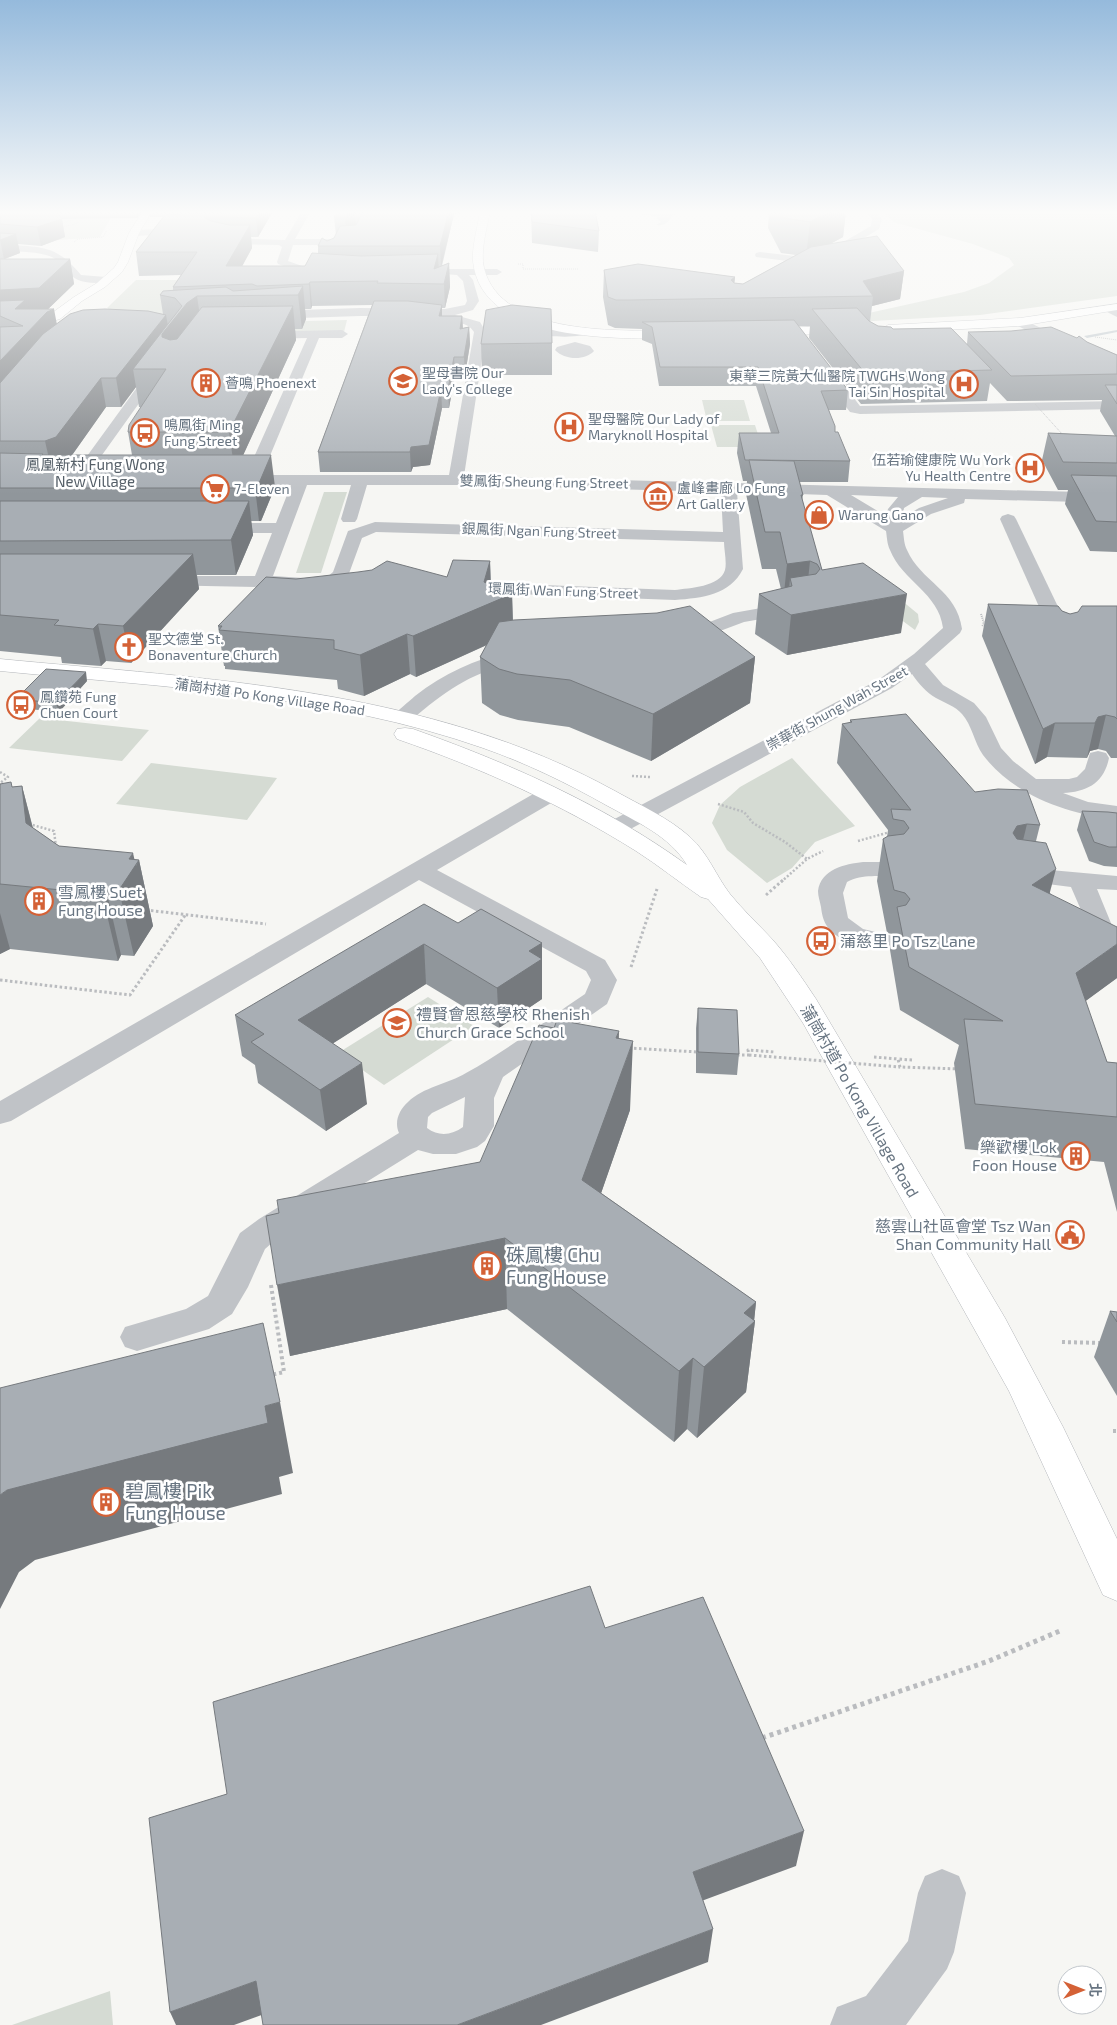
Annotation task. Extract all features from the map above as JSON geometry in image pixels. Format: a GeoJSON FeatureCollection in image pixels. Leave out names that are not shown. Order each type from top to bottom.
{"type":"FeatureCollection","features":[{"type":"Feature","properties":{"kind":"main road"},"geometry":{"type":"LineString","coordinates":[[0,322],[40,320],[60,314],[70,306]]}},
{"type":"Feature","properties":{"kind":"main road"},"geometry":{"type":"LineString","coordinates":[[503,306],[528,319],[578,337],[628,334],[691,334]]}},
{"type":"Feature","properties":{"kind":"main road"},"geometry":{"type":"LineString","coordinates":[[873,330],[897,329],[946,332],[1115,310]]}},
{"type":"Feature","properties":{"kind":"main road"},"geometry":{"type":"LineString","coordinates":[[0,328],[38,326],[68,321]]}},
{"type":"Feature","properties":{"kind":"main road"},"geometry":{"type":"LineString","coordinates":[[757,332],[858,332]]}},
{"type":"Feature","properties":{"kind":"main road","name":"蒲崗村道 Po Kong Village Road"},"geometry":{"type":"LineString","coordinates":[[0,665],[295,697],[353,706],[403,717],[448,729],[522,754],[598,790],[641,814],[686,846],[721,900],[768,952],[825,1039],[1007,1354],[1041,1419],[1117,1582]]}},
{"type":"Feature","properties":{"kind":"main road","name":"蒲崗村道 Po Kong Village Road"},"geometry":{"type":"LineString","coordinates":[[0,680],[279,709],[371,726],[434,744],[550,794],[615,828],[637,841],[721,900]]}},
{"type":"Feature","properties":{"kind":"street"},"geometry":{"type":"LineString","coordinates":[[261,316],[366,312],[455,312],[469,308],[470,306]]}},
{"type":"Feature","properties":{"kind":"street"},"geometry":{"type":"LineString","coordinates":[[419,313],[461,319],[486,330],[456,480]]}},
{"type":"Feature","properties":{"kind":"street"},"geometry":{"type":"LineString","coordinates":[[40,320],[68,321]]}},
{"type":"Feature","properties":{"kind":"street"},"geometry":{"type":"LineString","coordinates":[[1020,322],[1077,350]]}},
{"type":"Feature","properties":{"kind":"street"},"geometry":{"type":"LineString","coordinates":[[505,328],[578,337]]}},
{"type":"Feature","properties":{"kind":"street"},"geometry":{"type":"LineString","coordinates":[[897,329],[906,339]]}},
{"type":"Feature","properties":{"kind":"street"},"geometry":{"type":"LineString","coordinates":[[795,331],[805,344]]}},
{"type":"Feature","properties":{"kind":"street"},"geometry":{"type":"LineString","coordinates":[[252,480],[315,334]]}},
{"type":"Feature","properties":{"kind":"street"},"geometry":{"type":"LineString","coordinates":[[251,335],[342,334]]}},
{"type":"Feature","properties":{"kind":"street"},"geometry":{"type":"LineString","coordinates":[[46,479],[75,472],[88,466],[167,357]]}},
{"type":"Feature","properties":{"kind":"street"},"geometry":{"type":"LineString","coordinates":[[816,358],[854,409],[1117,405]]}},
{"type":"Feature","properties":{"kind":"street"},"geometry":{"type":"LineString","coordinates":[[989,393],[1002,407]]}},
{"type":"Feature","properties":{"kind":"street"},"geometry":{"type":"LineString","coordinates":[[873,410],[882,423]]}},
{"type":"Feature","properties":{"kind":"street"},"geometry":{"type":"LineString","coordinates":[[46,479],[82,474],[112,460]]}},
{"type":"Feature","properties":{"kind":"street"},"geometry":{"type":"LineString","coordinates":[[46,479],[97,479]]}},
{"type":"Feature","properties":{"kind":"street","name":"雙鳳街 Sheung Fung Street"},"geometry":{"type":"LineString","coordinates":[[224,480],[456,480],[1117,498]]}},
{"type":"Feature","properties":{"kind":"street"},"geometry":{"type":"LineString","coordinates":[[262,582],[299,484]]}},
{"type":"Feature","properties":{"kind":"street"},"geometry":{"type":"LineString","coordinates":[[349,519],[359,484]]}},
{"type":"Feature","properties":{"kind":"street","name":"環鳳街 Wan Fung Street"},"geometry":{"type":"LineString","coordinates":[[448,587],[656,595],[690,594],[714,588],[723,583],[732,574],[734,569],[729,487]]}},
{"type":"Feature","properties":{"kind":"street"},"geometry":{"type":"LineString","coordinates":[[829,490],[895,529],[925,511],[950,501],[984,495]]}},
{"type":"Feature","properties":{"kind":"street","name":"崇華街 Shung Wah Street"},"geometry":{"type":"LineString","coordinates":[[615,828],[885,684],[915,664],[953,629],[953,618],[946,605],[909,568],[900,553],[893,515],[899,503],[919,494]]}},
{"type":"Feature","properties":{"kind":"street"},"geometry":{"type":"LineString","coordinates":[[1008,519],[1063,638]]}},
{"type":"Feature","properties":{"kind":"street","name":"銀鳳街 Ngan Fung Street"},"geometry":{"type":"LineString","coordinates":[[330,582],[341,575],[354,535],[366,529],[399,526],[731,537]]}},
{"type":"Feature","properties":{"kind":"street"},"geometry":{"type":"LineString","coordinates":[[198,528],[282,527]]}},
{"type":"Feature","properties":{"kind":"street"},"geometry":{"type":"LineString","coordinates":[[147,581],[360,583]]}},
{"type":"Feature","properties":{"kind":"street"},"geometry":{"type":"LineString","coordinates":[[664,645],[740,617],[805,607]]}},
{"type":"Feature","properties":{"kind":"street"},"geometry":{"type":"LineString","coordinates":[[403,717],[434,690],[462,672],[493,661],[533,653]]}},
{"type":"Feature","properties":{"kind":"street"},"geometry":{"type":"LineString","coordinates":[[915,664],[926,680],[938,691],[967,707],[977,721],[992,753],[1026,783],[1056,798],[1100,812],[1117,813]]}},
{"type":"Feature","properties":{"kind":"street"},"geometry":{"type":"LineString","coordinates":[[885,684],[938,691]]}},
{"type":"Feature","properties":{"kind":"street"},"geometry":{"type":"LineString","coordinates":[[1026,783],[1072,787],[1086,780],[1097,769],[1098,758]]}},
{"type":"Feature","properties":{"kind":"street"},"geometry":{"type":"LineString","coordinates":[[0,1114],[550,794]]}},
{"type":"Feature","properties":{"kind":"street"},"geometry":{"type":"LineString","coordinates":[[888,869],[865,869],[847,873],[834,880],[830,890],[835,919],[843,928],[858,936],[888,942]]}},
{"type":"Feature","properties":{"kind":"street"},"geometry":{"type":"LineString","coordinates":[[420,871],[596,966],[604,980],[597,998],[492,1071],[420,1107],[413,1116],[412,1126],[416,1136],[427,1143],[442,1146],[458,1144],[472,1137],[480,1127],[481,1116],[478,1102],[481,1090],[492,1071]]}},
{"type":"Feature","properties":{"kind":"street"},"geometry":{"type":"LineString","coordinates":[[1017,874],[1117,883]]}},
{"type":"Feature","properties":{"kind":"street"},"geometry":{"type":"LineString","coordinates":[[1081,881],[1100,928]]}},
{"type":"Feature","properties":{"kind":"street"},"geometry":{"type":"LineString","coordinates":[[137,1337],[197,1319],[220,1306],[252,1242],[270,1227],[416,1136]]}},
{"type":"Feature","properties":{"kind":"street"},"geometry":{"type":"LineString","coordinates":[[855,2025],[883,2014],[930,1952],[942,1893]]}},
{"type":"Feature","properties":{"kind":"path"},"geometry":{"type":"LineString","coordinates":[[1095,337],[1117,340]]}},
{"type":"Feature","properties":{"kind":"path"},"geometry":{"type":"LineString","coordinates":[[1035,404],[1066,438]]}},
{"type":"Feature","properties":{"kind":"path"},"geometry":{"type":"LineString","coordinates":[[0,772],[8,777],[0,783]]}},
{"type":"Feature","properties":{"kind":"path"},"geometry":{"type":"LineString","coordinates":[[720,804],[744,812],[753,823],[785,842],[807,859]]}},
{"type":"Feature","properties":{"kind":"path"},"geometry":{"type":"LineString","coordinates":[[27,824],[54,831],[56,849]]}},
{"type":"Feature","properties":{"kind":"path"},"geometry":{"type":"LineString","coordinates":[[849,844],[894,831]]}},
{"type":"Feature","properties":{"kind":"path"},"geometry":{"type":"LineString","coordinates":[[766,895],[814,854],[831,849]]}},
{"type":"Feature","properties":{"kind":"path"},"geometry":{"type":"LineString","coordinates":[[630,972],[658,887]]}},
{"type":"Feature","properties":{"kind":"path"},"geometry":{"type":"LineString","coordinates":[[138,909],[319,930]]}},
{"type":"Feature","properties":{"kind":"path"},"geometry":{"type":"LineString","coordinates":[[0,980],[130,995],[186,914]]}},
{"type":"Feature","properties":{"kind":"path"},"geometry":{"type":"LineString","coordinates":[[624,1048],[701,1052]]}},
{"type":"Feature","properties":{"kind":"path"},"geometry":{"type":"LineString","coordinates":[[749,1055],[748,1050],[775,1052]]}},
{"type":"Feature","properties":{"kind":"path"},"geometry":{"type":"LineString","coordinates":[[729,1054],[900,1067],[960,1069]]}},
{"type":"Feature","properties":{"kind":"path"},"geometry":{"type":"LineString","coordinates":[[882,1058],[912,1060]]}},
{"type":"Feature","properties":{"kind":"path"},"geometry":{"type":"LineString","coordinates":[[898,1059],[900,1067]]}},
{"type":"Feature","properties":{"kind":"path"},"geometry":{"type":"LineString","coordinates":[[264,1377],[284,1372],[269,1274]]}},
{"type":"Feature","properties":{"kind":"path"},"geometry":{"type":"LineString","coordinates":[[1062,1342],[1108,1343]]}},
{"type":"Feature","properties":{"kind":"path"},"geometry":{"type":"LineString","coordinates":[[754,1741],[989,1660],[1062,1630]]}},
{"type":"Feature","properties":{"kind":"shaded area"},"geometry":{"type":"Polygon","coordinates":[[[110,306],[200,306],[186,311],[155,315],[115,313],[107,308],[110,306]]]}},
{"type":"Feature","properties":{"kind":"shaded area"},"geometry":{"type":"Polygon","coordinates":[[[903,306],[1048,306],[980,315],[819,324],[903,306]]]}},
{"type":"Feature","properties":{"kind":"shaded area"},"geometry":{"type":"Polygon","coordinates":[[[347,320],[344,332],[204,333],[266,322],[347,320]]]}},
{"type":"Feature","properties":{"kind":"shaded area"},"geometry":{"type":"Polygon","coordinates":[[[702,400],[744,400],[750,421],[707,421],[702,400]]]}},
{"type":"Feature","properties":{"kind":"shaded area"},"geometry":{"type":"Polygon","coordinates":[[[711,425],[755,425],[762,447],[717,447],[711,425]]]}},
{"type":"Feature","properties":{"kind":"shaded area"},"geometry":{"type":"Polygon","coordinates":[[[324,492],[347,492],[321,573],[296,573],[324,492]]]}},
{"type":"Feature","properties":{"kind":"shaded area"},"geometry":{"type":"Polygon","coordinates":[[[895,595],[918,614],[919,622],[915,630],[873,599],[895,595]]]}},
{"type":"Feature","properties":{"kind":"shaded area"},"geometry":{"type":"Polygon","coordinates":[[[40,718],[149,730],[122,761],[9,748],[40,718]]]}},
{"type":"Feature","properties":{"kind":"shaded area"},"geometry":{"type":"Polygon","coordinates":[[[792,758],[855,826],[815,842],[792,868],[767,883],[727,850],[712,823],[720,805],[740,787],[792,758]]]}},
{"type":"Feature","properties":{"kind":"shaded area"},"geometry":{"type":"Polygon","coordinates":[[[151,763],[277,778],[247,820],[116,804],[151,763]]]}},
{"type":"Feature","properties":{"kind":"shaded area"},"geometry":{"type":"Polygon","coordinates":[[[428,997],[474,1026],[384,1085],[338,1053],[428,997]]]}},
{"type":"Feature","properties":{"kind":"shaded area"},"geometry":{"type":"Polygon","coordinates":[[[110,1991],[113,2025],[12,2025],[110,1991]]]}},
{"type":"Feature","properties":{"kind":"building"},"geometry":{"type":"Polygon","coordinates":[[[0,306],[19,306],[15,309],[54,309],[47,312],[0,361],[0,327],[23,326],[0,316],[0,306]]]}},
{"type":"Feature","properties":{"kind":"building"},"geometry":{"type":"Polygon","coordinates":[[[182,306],[185,306],[162,334],[162,337],[170,340],[177,339],[202,307],[293,306],[229,432],[128,432],[129,425],[166,369],[133,369],[182,306]]]}},
{"type":"Feature","properties":{"kind":"building","name":"聖母書院 Our Lady's College"},"geometry":{"type":"Polygon","coordinates":[[[372,306],[442,306],[439,316],[462,316],[460,329],[469,327],[464,357],[454,357],[448,389],[441,389],[429,445],[411,447],[410,452],[318,452],[372,306]]]}},
{"type":"Feature","properties":{"kind":"building"},"geometry":{"type":"Polygon","coordinates":[[[509,306],[551,309],[552,343],[481,344],[486,310],[509,306]]]}},
{"type":"Feature","properties":{"kind":"building"},"geometry":{"type":"Polygon","coordinates":[[[857,308],[869,321],[878,326],[891,327],[893,329],[951,328],[992,370],[865,373],[812,309],[857,308]]]}},
{"type":"Feature","properties":{"kind":"building"},"geometry":{"type":"Polygon","coordinates":[[[83,310],[148,311],[166,315],[116,378],[101,378],[56,437],[45,441],[0,441],[0,383],[43,334],[70,314],[83,310]]]}},
{"type":"Feature","properties":{"kind":"building"},"geometry":{"type":"Polygon","coordinates":[[[794,320],[848,390],[821,391],[835,426],[835,432],[838,432],[850,461],[745,460],[739,433],[779,433],[758,367],[660,367],[652,327],[642,322],[794,320]]]}},
{"type":"Feature","properties":{"kind":"building"},"geometry":{"type":"Polygon","coordinates":[[[1051,327],[1077,338],[1079,336],[1087,342],[1117,355],[1117,374],[1011,376],[968,332],[1011,331],[1051,327]]]}},
{"type":"Feature","properties":{"kind":"building"},"geometry":{"type":"Polygon","coordinates":[[[1105,385],[1117,385],[1117,404],[1105,385]]]}},
{"type":"Feature","properties":{"kind":"building"},"geometry":{"type":"Polygon","coordinates":[[[1048,433],[1117,436],[1117,463],[1063,462],[1048,433]]]}},
{"type":"Feature","properties":{"kind":"building"},"geometry":{"type":"Polygon","coordinates":[[[0,453],[42,455],[271,455],[257,488],[0,488],[0,453]]]}},
{"type":"Feature","properties":{"kind":"building"},"geometry":{"type":"Polygon","coordinates":[[[749,460],[794,461],[803,495],[801,495],[822,570],[863,563],[907,594],[791,615],[759,594],[792,586],[790,578],[816,574],[820,569],[817,564],[810,561],[787,564],[780,532],[765,532],[749,460]]]}},
{"type":"Feature","properties":{"kind":"building"},"geometry":{"type":"Polygon","coordinates":[[[1071,475],[1117,476],[1117,522],[1096,521],[1071,475]]]}},
{"type":"Feature","properties":{"kind":"building"},"geometry":{"type":"Polygon","coordinates":[[[0,501],[249,501],[231,540],[0,541],[0,501]]]}},
{"type":"Feature","properties":{"kind":"building"},"geometry":{"type":"Polygon","coordinates":[[[0,554],[193,554],[123,626],[98,624],[93,629],[54,625],[59,620],[0,615],[0,554]]]}},
{"type":"Feature","properties":{"kind":"building"},"geometry":{"type":"Polygon","coordinates":[[[453,560],[490,561],[484,582],[512,594],[413,636],[407,634],[360,655],[334,649],[334,640],[219,630],[222,626],[218,626],[266,577],[296,579],[358,572],[372,570],[387,561],[447,577],[453,560]]]}},
{"type":"Feature","properties":{"kind":"building"},"geometry":{"type":"Polygon","coordinates":[[[988,604],[1058,606],[1062,611],[1070,614],[1078,612],[1082,606],[1117,606],[1117,719],[1106,715],[1098,717],[1095,723],[1055,723],[1043,729],[988,604]]]}},
{"type":"Feature","properties":{"kind":"building"},"geometry":{"type":"Polygon","coordinates":[[[690,606],[755,657],[653,714],[570,680],[517,674],[499,669],[480,657],[499,622],[657,613],[690,606]]]}},
{"type":"Feature","properties":{"kind":"building"},"geometry":{"type":"Polygon","coordinates":[[[46,669],[86,672],[56,703],[16,699],[46,669]]]}},
{"type":"Feature","properties":{"kind":"building"},"geometry":{"type":"Polygon","coordinates":[[[906,714],[975,792],[998,789],[1027,790],[1040,825],[1027,824],[1017,826],[1013,833],[1017,839],[1046,843],[1056,869],[1032,885],[1117,927],[1117,944],[1076,973],[1107,1062],[1117,1063],[1117,1117],[975,1104],[964,1019],[1003,1021],[909,967],[897,907],[906,905],[910,899],[905,893],[894,890],[883,839],[888,836],[904,834],[909,828],[904,821],[893,819],[891,809],[911,810],[842,724],[852,722],[850,720],[906,714]]]}},
{"type":"Feature","properties":{"kind":"building"},"geometry":{"type":"Polygon","coordinates":[[[11,782],[12,787],[22,786],[26,823],[59,846],[133,853],[129,859],[139,860],[119,890],[106,889],[102,894],[0,884],[0,784],[11,782]]]}},
{"type":"Feature","properties":{"kind":"building"},"geometry":{"type":"Polygon","coordinates":[[[1082,811],[1117,813],[1117,847],[1109,847],[1094,842],[1082,811]]]}},
{"type":"Feature","properties":{"kind":"building"},"geometry":{"type":"Polygon","coordinates":[[[424,904],[458,923],[481,909],[542,943],[529,951],[542,959],[497,988],[424,944],[298,1020],[362,1063],[320,1090],[251,1042],[264,1034],[235,1015],[424,904]]]}},
{"type":"Feature","properties":{"kind":"building"},"geometry":{"type":"Polygon","coordinates":[[[698,1008],[737,1010],[739,1054],[698,1052],[698,1008]]]}},
{"type":"Feature","properties":{"kind":"building"},"geometry":{"type":"Polygon","coordinates":[[[557,1020],[619,1031],[616,1038],[633,1041],[582,1180],[756,1302],[744,1313],[755,1321],[704,1367],[693,1358],[679,1371],[505,1238],[277,1285],[266,1216],[279,1213],[277,1200],[480,1162],[539,1025],[554,1028],[557,1020]]]}},
{"type":"Feature","properties":{"kind":"building"},"geometry":{"type":"Polygon","coordinates":[[[1110,1311],[1117,1312],[1117,1322],[1110,1311]]]}},
{"type":"Feature","properties":{"kind":"building"},"geometry":{"type":"Polygon","coordinates":[[[263,1323],[280,1402],[265,1406],[268,1423],[7,1490],[0,1495],[0,1388],[263,1323]]]}},
{"type":"Feature","properties":{"kind":"building"},"geometry":{"type":"Polygon","coordinates":[[[590,1586],[605,1628],[703,1597],[804,1831],[693,1872],[713,1929],[457,2025],[263,2025],[256,1981],[170,2012],[149,1818],[227,1794],[213,1702],[590,1586]]]}},
{"type":"Feature","properties":{"kind":"waterway"},"geometry":{"type":"LineString","coordinates":[[1087,336],[1117,331]]}},
{"type":"Feature","properties":{"kind":"place","name":"聖母書院 Our Lady's College"},"geometry":{"type":"Point","coordinates":[403,381]}},
{"type":"Feature","properties":{"kind":"place","name":"薈鳴 Phoenext"},"geometry":{"type":"Point","coordinates":[206,383]}},
{"type":"Feature","properties":{"kind":"place","name":"東華三院黃大仙醫院 TWGHs Wong Tai Sin Hospital"},"geometry":{"type":"Point","coordinates":[964,384]}},
{"type":"Feature","properties":{"kind":"place","name":"聖母醫院 Our Lady of Maryknoll Hospital"},"geometry":{"type":"Point","coordinates":[569,427]}},
{"type":"Feature","properties":{"kind":"place","name":"鳴鳳街 Ming Fung Street"},"geometry":{"type":"Point","coordinates":[145,433]}},
{"type":"Feature","properties":{"kind":"place","name":"伍若瑜健康院 Wu York Yu Health Centre"},"geometry":{"type":"Point","coordinates":[1030,468]}},
{"type":"Feature","properties":{"kind":"place","name":"7-Eleven"},"geometry":{"type":"Point","coordinates":[215,489]}},
{"type":"Feature","properties":{"kind":"place","name":"盧峰畫廊 Lo Fung Art Gallery"},"geometry":{"type":"Point","coordinates":[658,496]}},
{"type":"Feature","properties":{"kind":"place","name":"Warung Gano"},"geometry":{"type":"Point","coordinates":[819,515]}},
{"type":"Feature","properties":{"kind":"place","name":"聖文德堂 St. Bonaventure Church"},"geometry":{"type":"Point","coordinates":[129,647]}},
{"type":"Feature","properties":{"kind":"place","name":"鳳鑽苑 Fung Chuen Court"},"geometry":{"type":"Point","coordinates":[21,705]}},
{"type":"Feature","properties":{"kind":"place","name":"雪鳳樓 Suet Fung House"},"geometry":{"type":"Point","coordinates":[39,901]}},
{"type":"Feature","properties":{"kind":"place","name":"蒲慈里 Po Tsz Lane"},"geometry":{"type":"Point","coordinates":[821,941]}},
{"type":"Feature","properties":{"kind":"place","name":"禮賢會恩慈學校 Rhenish Church Grace School"},"geometry":{"type":"Point","coordinates":[397,1023]}},
{"type":"Feature","properties":{"kind":"place","name":"樂歡樓 Lok Foon House"},"geometry":{"type":"Point","coordinates":[1076,1156]}},
{"type":"Feature","properties":{"kind":"place","name":"慈雲山社區會堂 Tsz Wan Shan Community Hall"},"geometry":{"type":"Point","coordinates":[1070,1235]}},
{"type":"Feature","properties":{"kind":"place","name":"硃鳳樓 Chu Fung House"},"geometry":{"type":"Point","coordinates":[487,1266]}},
{"type":"Feature","properties":{"kind":"place","name":"碧鳳樓 Pik Fung House"},"geometry":{"type":"Point","coordinates":[106,1502]}},
{"type":"Feature","properties":{"kind":"district","name":"鳳凰新村 Fung Wong New Village"},"geometry":{"type":"Point","coordinates":[95,474]}}]}
